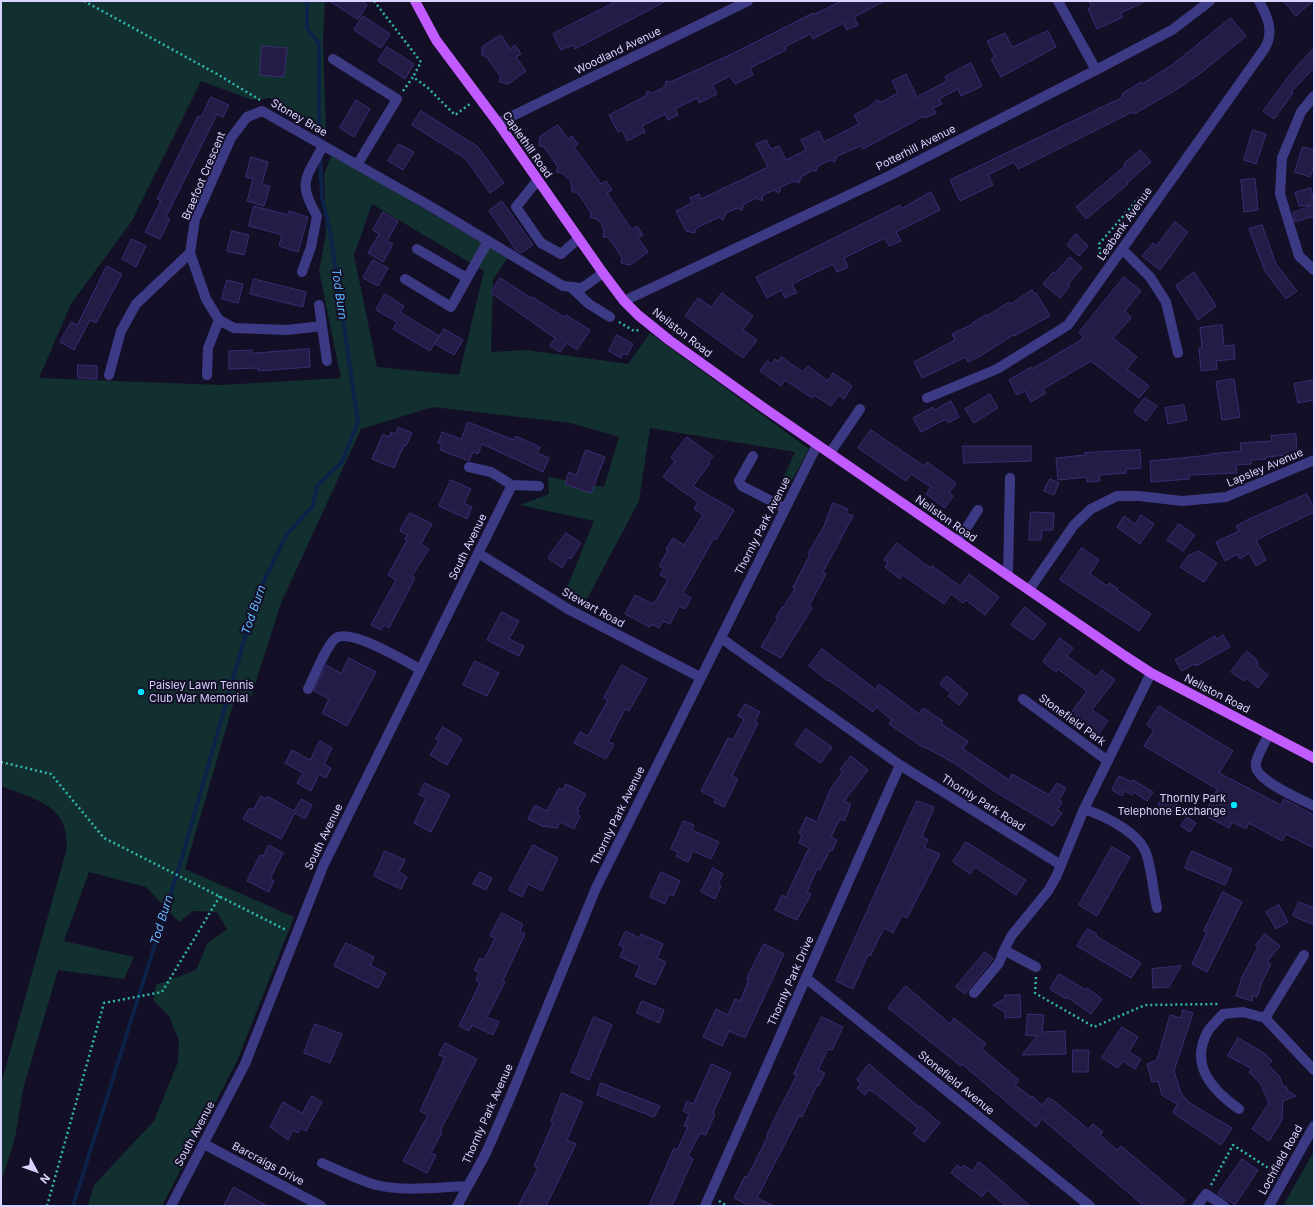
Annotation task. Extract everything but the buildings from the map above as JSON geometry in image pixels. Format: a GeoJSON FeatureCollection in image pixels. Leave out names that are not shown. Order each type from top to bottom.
{"type":"FeatureCollection","features":[{"type":"Feature","properties":{"kind":"main road","name":"Caplethill Road"},"geometry":{"type":"LineString","coordinates":[[415,1],[436,40],[476,96],[498,123],[602,273],[624,301]]}},
{"type":"Feature","properties":{"kind":"main road","name":"Neilston Road"},"geometry":{"type":"LineString","coordinates":[[624,301],[654,328],[764,408],[1151,673],[1314,758]]}},
{"type":"Feature","properties":{"kind":"street","name":"Woodland Avenue"},"geometry":{"type":"LineString","coordinates":[[498,123],[748,1]]}},
{"type":"Feature","properties":{"kind":"street"},"geometry":{"type":"LineString","coordinates":[[1058,1],[1096,70]]}},
{"type":"Feature","properties":{"kind":"street","name":"Potterhill Avenue"},"geometry":{"type":"LineString","coordinates":[[624,301],[889,176],[1172,30],[1210,1]]}},
{"type":"Feature","properties":{"kind":"street","name":"Leabank Avenue"},"geometry":{"type":"LineString","coordinates":[[927,398],[997,369],[1068,326],[1123,250],[1167,184],[1269,40],[1270,32],[1268,22],[1259,1]]}},
{"type":"Feature","properties":{"kind":"street"},"geometry":{"type":"LineString","coordinates":[[333,59],[397,99],[357,165]]}},
{"type":"Feature","properties":{"kind":"street"},"geometry":{"type":"LineString","coordinates":[[1314,96],[1301,112],[1282,158],[1280,194],[1299,256],[1314,270]]}},
{"type":"Feature","properties":{"kind":"street","name":"Stoney Brae"},"geometry":{"type":"LineString","coordinates":[[262,111],[488,241],[563,286],[572,288]]}},
{"type":"Feature","properties":{"kind":"street","name":"Braefoot Crescent"},"geometry":{"type":"LineString","coordinates":[[219,320],[206,299],[190,253],[195,219],[231,138],[247,117],[262,111]]}},
{"type":"Feature","properties":{"kind":"street"},"geometry":{"type":"LineString","coordinates":[[302,272],[311,247],[317,216],[307,198],[305,181],[323,146]]}},
{"type":"Feature","properties":{"kind":"street"},"geometry":{"type":"LineString","coordinates":[[537,180],[516,207],[541,242],[561,254],[578,239]]}},
{"type":"Feature","properties":{"kind":"street"},"geometry":{"type":"LineString","coordinates":[[405,279],[451,307],[488,241]]}},
{"type":"Feature","properties":{"kind":"street"},"geometry":{"type":"LineString","coordinates":[[417,249],[467,278]]}},
{"type":"Feature","properties":{"kind":"street"},"geometry":{"type":"LineString","coordinates":[[1123,250],[1150,277],[1166,302],[1178,353]]}},
{"type":"Feature","properties":{"kind":"street"},"geometry":{"type":"LineString","coordinates":[[109,375],[121,331],[136,304],[190,253]]}},
{"type":"Feature","properties":{"kind":"street"},"geometry":{"type":"LineString","coordinates":[[572,288],[582,288],[602,273]]}},
{"type":"Feature","properties":{"kind":"street"},"geometry":{"type":"LineString","coordinates":[[572,288],[589,304],[610,317]]}},
{"type":"Feature","properties":{"kind":"street"},"geometry":{"type":"LineString","coordinates":[[320,305],[326,361]]}},
{"type":"Feature","properties":{"kind":"street"},"geometry":{"type":"LineString","coordinates":[[207,375],[208,348],[219,320],[234,328],[287,330],[322,326]]}},
{"type":"Feature","properties":{"kind":"street"},"geometry":{"type":"LineString","coordinates":[[830,453],[860,409]]}},
{"type":"Feature","properties":{"kind":"street","name":"Thornly Park Avenue"},"geometry":{"type":"LineString","coordinates":[[457,1206],[486,1153],[596,888],[817,445]]}},
{"type":"Feature","properties":{"kind":"street"},"geometry":{"type":"LineString","coordinates":[[752,456],[739,482],[742,486],[785,508]]}},
{"type":"Feature","properties":{"kind":"street","name":"Lapsley Avenue"},"geometry":{"type":"LineString","coordinates":[[1029,590],[1074,525],[1091,509],[1117,496],[1139,496],[1182,501],[1226,497],[1314,460]]}},
{"type":"Feature","properties":{"kind":"street"},"geometry":{"type":"LineString","coordinates":[[469,467],[491,472],[512,484],[539,486]]}},
{"type":"Feature","properties":{"kind":"street"},"geometry":{"type":"LineString","coordinates":[[1008,575],[1010,478]]}},
{"type":"Feature","properties":{"kind":"street","name":"South Avenue"},"geometry":{"type":"LineString","coordinates":[[171,1206],[246,1064],[324,864],[512,484]]}},
{"type":"Feature","properties":{"kind":"street"},"geometry":{"type":"LineString","coordinates":[[958,541],[978,510]]}},
{"type":"Feature","properties":{"kind":"street","name":"Stewart Road"},"geometry":{"type":"LineString","coordinates":[[478,553],[568,609],[700,677]]}},
{"type":"Feature","properties":{"kind":"street"},"geometry":{"type":"LineString","coordinates":[[308,689],[329,648],[336,638],[345,636],[362,640],[420,669]]}},
{"type":"Feature","properties":{"kind":"street","name":"Thornly Park Road"},"geometry":{"type":"LineString","coordinates":[[721,638],[900,765],[1061,865]]}},
{"type":"Feature","properties":{"kind":"street"},"geometry":{"type":"LineString","coordinates":[[974,993],[998,962],[1022,922],[1048,891],[1061,865],[1084,809],[1151,673]]}},
{"type":"Feature","properties":{"kind":"street","name":"Stonefield Park"},"geometry":{"type":"LineString","coordinates":[[1023,699],[1108,761]]}},
{"type":"Feature","properties":{"kind":"street"},"geometry":{"type":"LineString","coordinates":[[1269,734],[1255,764],[1256,770],[1261,777],[1271,784],[1314,806]]}},
{"type":"Feature","properties":{"kind":"street","name":"Thornly Park Drive"},"geometry":{"type":"LineString","coordinates":[[705,1206],[900,765]]}},
{"type":"Feature","properties":{"kind":"street"},"geometry":{"type":"LineString","coordinates":[[1084,809],[1109,820],[1127,831],[1140,844],[1147,854],[1156,908]]}},
{"type":"Feature","properties":{"kind":"street"},"geometry":{"type":"LineString","coordinates":[[1004,950],[1036,967]]}},
{"type":"Feature","properties":{"kind":"street"},"geometry":{"type":"LineString","coordinates":[[1266,1018],[1304,955]]}},
{"type":"Feature","properties":{"kind":"street","name":"Stonefield Avenue"},"geometry":{"type":"LineString","coordinates":[[806,978],[1090,1206]]}},
{"type":"Feature","properties":{"kind":"street"},"geometry":{"type":"LineString","coordinates":[[1239,1109],[1224,1098],[1211,1085],[1202,1068],[1202,1050],[1208,1031],[1223,1014],[1243,1012],[1266,1018],[1314,1070]]}},
{"type":"Feature","properties":{"kind":"street","name":"Lochfield Road"},"geometry":{"type":"LineString","coordinates":[[1269,1206],[1314,1126]]}},
{"type":"Feature","properties":{"kind":"street","name":"Barcraigs Drive"},"geometry":{"type":"LineString","coordinates":[[204,1144],[321,1206]]}},
{"type":"Feature","properties":{"kind":"street"},"geometry":{"type":"LineString","coordinates":[[322,1163],[374,1184],[387,1187],[409,1188],[468,1186]]}},
{"type":"Feature","properties":{"kind":"street"},"geometry":{"type":"LineString","coordinates":[[1197,1206],[1206,1194],[1224,1206]]}},
{"type":"Feature","properties":{"kind":"path","name":"Stoney Brae"},"geometry":{"type":"LineString","coordinates":[[84,1],[260,99],[262,111]]}},
{"type":"Feature","properties":{"kind":"path"},"geometry":{"type":"LineString","coordinates":[[374,1],[420,62],[397,99]]}},
{"type":"Feature","properties":{"kind":"path"},"geometry":{"type":"LineString","coordinates":[[412,77],[428,88],[455,115],[468,107],[476,96]]}},
{"type":"Feature","properties":{"kind":"path"},"geometry":{"type":"LineString","coordinates":[[1103,276],[1099,244],[1145,191],[1167,184]]}},
{"type":"Feature","properties":{"kind":"path"},"geometry":{"type":"LineString","coordinates":[[610,317],[634,331],[654,328]]}},
{"type":"Feature","properties":{"kind":"path"},"geometry":{"type":"LineString","coordinates":[[1,762],[51,774],[104,838],[296,934]]}},
{"type":"Feature","properties":{"kind":"path"},"geometry":{"type":"LineString","coordinates":[[47,1206],[104,1003],[162,992],[220,896]]}},
{"type":"Feature","properties":{"kind":"path"},"geometry":{"type":"LineString","coordinates":[[1036,967],[1036,993],[1094,1027],[1145,1005],[1219,1004],[1223,1014]]}},
{"type":"Feature","properties":{"kind":"path"},"geometry":{"type":"LineString","coordinates":[[1206,1194],[1233,1145],[1265,1168]]}},
{"type":"Feature","properties":{"kind":"green space"},"geometry":{"type":"Polygon","coordinates":[[[1,1],[325,1],[323,40],[326,135],[270,98],[252,100],[201,81],[132,221],[71,304],[39,378],[221,385],[341,378],[319,271],[326,234],[324,174],[332,154],[507,258],[493,280],[491,352],[527,350],[628,364],[650,333],[809,449],[787,489],[779,487],[795,452],[650,428],[639,501],[586,601],[566,590],[594,521],[520,505],[549,494],[548,477],[604,487],[619,437],[571,423],[433,407],[361,429],[281,603],[251,697],[237,691],[185,869],[294,917],[237,1061],[162,1206],[90,1206],[88,1204],[94,1185],[154,1121],[178,1062],[179,1040],[169,1016],[153,1000],[156,985],[196,970],[207,944],[227,929],[217,912],[193,911],[179,922],[146,887],[89,872],[64,941],[134,957],[124,979],[58,970],[23,1089],[15,1138],[1,1183],[1,1084],[67,848],[66,833],[62,821],[56,812],[37,800],[1,786],[1,1]],[[372,204],[354,255],[377,367],[459,375],[484,271],[372,204]]]}},
{"type":"Feature","properties":{"kind":"green space"},"geometry":{"type":"Polygon","coordinates":[[[1314,1151],[1314,1206],[1283,1206],[1314,1151]]]}},
{"type":"Feature","properties":{"kind":"waterway","name":"Tod Burn"},"geometry":{"type":"LineString","coordinates":[[307,1],[307,29],[319,43],[319,142]]}},
{"type":"Feature","properties":{"kind":"waterway","name":"Tod Burn"},"geometry":{"type":"LineString","coordinates":[[73,1206],[181,861],[257,595],[287,534],[313,506],[317,486],[342,462],[358,422],[330,231],[322,198],[320,157]]}},
{"type":"Feature","properties":{"kind":"place","name":"Paisley Lawn Tennis Club War Memorial"},"geometry":{"type":"Point","coordinates":[141,692]}},
{"type":"Feature","properties":{"kind":"place","name":"Thornly Park Telephone Exchange"},"geometry":{"type":"Point","coordinates":[1234,805]}}]}
